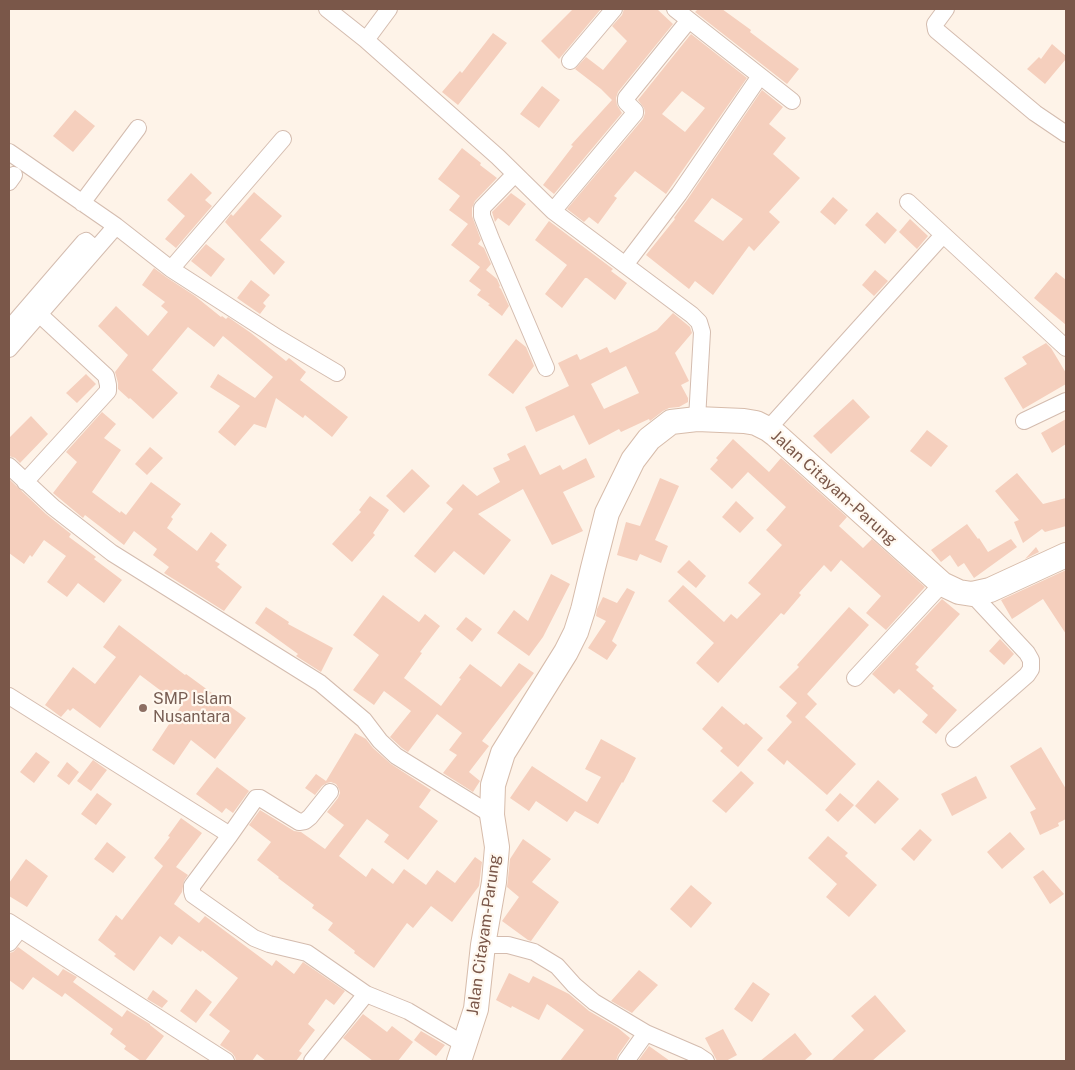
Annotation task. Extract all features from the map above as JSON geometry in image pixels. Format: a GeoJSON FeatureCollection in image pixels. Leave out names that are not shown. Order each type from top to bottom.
{"type":"FeatureCollection","features":[{"type":"Feature","properties":{"kind":"street"},"geometry":{"type":"LineString","coordinates":[[327,9],[366,40],[515,174],[553,211],[699,322],[702,332],[697,419]]}},
{"type":"Feature","properties":{"kind":"street"},"geometry":{"type":"LineString","coordinates":[[366,40],[389,9]]}},
{"type":"Feature","properties":{"kind":"street"},"geometry":{"type":"LineString","coordinates":[[570,61],[614,9]]}},
{"type":"Feature","properties":{"kind":"street"},"geometry":{"type":"LineString","coordinates":[[675,9],[792,101]]}},
{"type":"Feature","properties":{"kind":"street"},"geometry":{"type":"LineString","coordinates":[[946,9],[935,24],[936,30],[1035,113],[1066,134]]}},
{"type":"Feature","properties":{"kind":"street"},"geometry":{"type":"LineString","coordinates":[[553,211],[635,114],[635,111],[626,102],[626,98],[689,20]]}},
{"type":"Feature","properties":{"kind":"street"},"geometry":{"type":"LineString","coordinates":[[625,265],[679,194],[760,76]]}},
{"type":"Feature","properties":{"kind":"street"},"geometry":{"type":"LineString","coordinates":[[82,202],[138,128]]}},
{"type":"Feature","properties":{"kind":"street"},"geometry":{"type":"LineString","coordinates":[[171,269],[283,139]]}},
{"type":"Feature","properties":{"kind":"street"},"geometry":{"type":"LineString","coordinates":[[9,152],[116,226],[171,269],[278,338],[337,373]]}},
{"type":"Feature","properties":{"kind":"street"},"geometry":{"type":"LineString","coordinates":[[515,174],[482,208],[482,216],[490,240],[546,368]]}},
{"type":"Feature","properties":{"kind":"street"},"geometry":{"type":"LineString","coordinates":[[908,202],[1066,348]]}},
{"type":"Feature","properties":{"kind":"street"},"geometry":{"type":"LineString","coordinates":[[9,349],[116,226]]}},
{"type":"Feature","properties":{"kind":"street"},"geometry":{"type":"LineString","coordinates":[[768,429],[943,235]]}},
{"type":"Feature","properties":{"kind":"street"},"geometry":{"type":"LineString","coordinates":[[9,329],[84,242],[95,249]]}},
{"type":"Feature","properties":{"kind":"street"},"geometry":{"type":"LineString","coordinates":[[25,482],[108,391],[106,376],[39,314]]}},
{"type":"Feature","properties":{"kind":"street"},"geometry":{"type":"LineString","coordinates":[[1024,421],[1066,401]]}},
{"type":"Feature","properties":{"kind":"street","name":"Jalan Citayam-Parung"},"geometry":{"type":"LineString","coordinates":[[462,1053],[476,1009],[483,945],[494,882],[497,847],[492,815],[493,785],[503,753],[566,652],[576,632],[607,513],[633,460],[649,438],[671,422],[697,419],[744,420],[756,423],[768,429],[784,442],[942,584],[959,592],[972,594]]}},
{"type":"Feature","properties":{"kind":"street"},"geometry":{"type":"LineString","coordinates":[[9,466],[53,507],[112,553],[320,683],[364,720],[380,742],[396,756],[492,815]]}},
{"type":"Feature","properties":{"kind":"street"},"geometry":{"type":"LineString","coordinates":[[972,594],[990,590],[1066,555]]}},
{"type":"Feature","properties":{"kind":"street"},"geometry":{"type":"LineString","coordinates":[[855,678],[942,584]]}},
{"type":"Feature","properties":{"kind":"street"},"geometry":{"type":"LineString","coordinates":[[954,739],[1027,675],[1031,669],[1031,660],[1027,653],[972,594]]}},
{"type":"Feature","properties":{"kind":"street"},"geometry":{"type":"LineString","coordinates":[[9,696],[230,835]]}},
{"type":"Feature","properties":{"kind":"street"},"geometry":{"type":"LineString","coordinates":[[330,792],[310,818],[299,822],[260,798],[256,798],[192,886],[193,895],[254,938],[269,944],[307,953],[366,994],[408,1011],[462,1053]]}},
{"type":"Feature","properties":{"kind":"street"},"geometry":{"type":"LineString","coordinates":[[9,943],[14,926],[226,1061]]}},
{"type":"Feature","properties":{"kind":"street"},"geometry":{"type":"LineString","coordinates":[[483,945],[508,945],[534,952],[557,966],[574,985],[594,1002],[646,1033],[697,1055],[706,1061]]}},
{"type":"Feature","properties":{"kind":"street"},"geometry":{"type":"LineString","coordinates":[[312,1061],[366,994]]}},
{"type":"Feature","properties":{"kind":"street"},"geometry":{"type":"LineString","coordinates":[[626,1061],[646,1033]]}},
{"type":"Feature","properties":{"kind":"building"},"geometry":{"type":"Polygon","coordinates":[[[573,9],[601,9],[559,59],[541,41],[573,9]]]}},
{"type":"Feature","properties":{"kind":"building"},"geometry":{"type":"Polygon","coordinates":[[[624,9],[657,9],[673,24],[618,92],[616,98],[617,105],[622,113],[554,194],[543,185],[573,146],[571,145],[612,100],[575,69],[586,57],[603,70],[627,41],[612,26],[622,15],[624,9]]]}},
{"type":"Feature","properties":{"kind":"building"},"geometry":{"type":"Polygon","coordinates":[[[698,9],[722,9],[799,69],[787,84],[695,12],[698,9]]]}},
{"type":"Feature","properties":{"kind":"building"},"geometry":{"type":"Polygon","coordinates":[[[493,33],[507,43],[458,105],[442,92],[460,71],[462,73],[493,33]]]}},
{"type":"Feature","properties":{"kind":"building"},"geometry":{"type":"Polygon","coordinates":[[[691,34],[747,78],[666,194],[635,171],[614,196],[617,198],[598,224],[589,217],[584,222],[567,209],[643,119],[644,108],[638,100],[691,34]],[[682,91],[662,114],[685,132],[705,108],[682,91]]]}},
{"type":"Feature","properties":{"kind":"building"},"geometry":{"type":"Polygon","coordinates":[[[1052,44],[1066,56],[1066,59],[1045,84],[1027,69],[1039,57],[1041,59],[1052,44]]]}},
{"type":"Feature","properties":{"kind":"building"},"geometry":{"type":"Polygon","coordinates":[[[542,86],[560,100],[539,128],[520,114],[542,86]]]}},
{"type":"Feature","properties":{"kind":"building"},"geometry":{"type":"Polygon","coordinates":[[[762,90],[783,107],[769,124],[786,138],[773,154],[800,178],[769,212],[780,222],[754,251],[749,246],[713,295],[695,281],[689,289],[646,255],[675,219],[762,90]],[[712,198],[694,221],[723,241],[743,219],[712,198]]]}},
{"type":"Feature","properties":{"kind":"building"},"geometry":{"type":"Polygon","coordinates":[[[75,110],[95,126],[73,152],[53,136],[75,110]]]}},
{"type":"Feature","properties":{"kind":"building"},"geometry":{"type":"Polygon","coordinates":[[[462,148],[497,178],[475,201],[472,208],[472,216],[481,240],[478,244],[484,248],[491,264],[486,270],[497,279],[509,306],[502,316],[477,295],[481,290],[469,281],[480,267],[451,245],[468,224],[449,210],[460,196],[438,179],[462,148]]]}},
{"type":"Feature","properties":{"kind":"building"},"geometry":{"type":"Polygon","coordinates":[[[191,173],[212,193],[205,200],[212,206],[176,248],[165,239],[185,216],[167,200],[191,173]]]}},
{"type":"Feature","properties":{"kind":"building"},"geometry":{"type":"Polygon","coordinates":[[[254,192],[282,216],[260,240],[285,262],[274,275],[225,222],[231,214],[233,216],[254,192]]]}},
{"type":"Feature","properties":{"kind":"building"},"geometry":{"type":"Polygon","coordinates":[[[511,193],[526,204],[509,226],[498,218],[495,222],[492,212],[511,193]]]}},
{"type":"Feature","properties":{"kind":"building"},"geometry":{"type":"Polygon","coordinates":[[[833,197],[848,210],[835,225],[820,212],[833,197]]]}},
{"type":"Feature","properties":{"kind":"building"},"geometry":{"type":"Polygon","coordinates":[[[877,212],[897,230],[885,244],[865,225],[877,212]]]}},
{"type":"Feature","properties":{"kind":"building"},"geometry":{"type":"Polygon","coordinates":[[[910,219],[928,236],[917,249],[899,232],[910,219]]]}},
{"type":"Feature","properties":{"kind":"building"},"geometry":{"type":"Polygon","coordinates":[[[549,221],[613,269],[611,271],[627,283],[615,300],[587,278],[585,278],[562,308],[545,294],[567,265],[535,240],[549,221]]]}},
{"type":"Feature","properties":{"kind":"building"},"geometry":{"type":"Polygon","coordinates":[[[206,244],[225,259],[211,277],[191,261],[206,244]]]}},
{"type":"Feature","properties":{"kind":"building"},"geometry":{"type":"Polygon","coordinates":[[[154,268],[195,296],[221,317],[226,319],[228,317],[286,361],[289,358],[306,372],[300,380],[348,417],[332,437],[305,415],[303,418],[276,398],[266,428],[254,424],[235,446],[218,432],[240,406],[210,387],[218,374],[255,398],[273,377],[223,336],[214,347],[188,327],[152,370],[178,393],[153,419],[118,389],[115,372],[128,355],[98,326],[116,306],[148,336],[168,312],[161,306],[165,302],[142,285],[154,268]]]}},
{"type":"Feature","properties":{"kind":"building"},"geometry":{"type":"Polygon","coordinates":[[[875,270],[888,281],[874,296],[862,285],[875,270]]]}},
{"type":"Feature","properties":{"kind":"building"},"geometry":{"type":"Polygon","coordinates":[[[1056,272],[1066,280],[1066,325],[1034,298],[1056,272]]]}},
{"type":"Feature","properties":{"kind":"building"},"geometry":{"type":"Polygon","coordinates":[[[251,280],[270,295],[263,303],[266,306],[260,314],[237,298],[251,280]]]}},
{"type":"Feature","properties":{"kind":"building"},"geometry":{"type":"Polygon","coordinates":[[[673,313],[690,327],[692,333],[675,353],[689,381],[681,385],[688,398],[688,402],[679,407],[663,411],[650,421],[649,419],[621,432],[619,429],[589,445],[574,415],[536,432],[525,407],[569,386],[558,363],[577,354],[580,360],[607,347],[610,353],[657,330],[673,313]],[[626,366],[591,384],[604,409],[639,393],[626,366]]]}},
{"type":"Feature","properties":{"kind":"building"},"geometry":{"type":"Polygon","coordinates":[[[516,339],[526,347],[534,366],[513,394],[488,375],[516,339]]]}},
{"type":"Feature","properties":{"kind":"building"},"geometry":{"type":"Polygon","coordinates":[[[1046,343],[1066,373],[1066,384],[1023,409],[1004,378],[1027,364],[1022,357],[1046,343]]]}},
{"type":"Feature","properties":{"kind":"building"},"geometry":{"type":"Polygon","coordinates":[[[86,374],[96,384],[77,403],[66,393],[86,374]]]}},
{"type":"Feature","properties":{"kind":"building"},"geometry":{"type":"Polygon","coordinates":[[[853,399],[870,417],[831,454],[813,436],[853,399]]]}},
{"type":"Feature","properties":{"kind":"building"},"geometry":{"type":"Polygon","coordinates":[[[102,412],[116,424],[104,438],[121,450],[92,492],[120,513],[121,511],[126,515],[151,482],[181,504],[171,517],[173,519],[167,528],[197,551],[211,532],[227,545],[215,561],[220,564],[217,567],[242,587],[224,611],[164,573],[169,567],[153,555],[157,549],[134,531],[124,545],[85,515],[83,518],[53,493],[77,462],[66,452],[102,412]]]}},
{"type":"Feature","properties":{"kind":"building"},"geometry":{"type":"Polygon","coordinates":[[[31,416],[48,434],[20,463],[15,458],[9,456],[9,438],[31,416]]]}},
{"type":"Feature","properties":{"kind":"building"},"geometry":{"type":"Polygon","coordinates":[[[1066,419],[1066,444],[1052,453],[1041,433],[1066,419]]]}},
{"type":"Feature","properties":{"kind":"building"},"geometry":{"type":"Polygon","coordinates":[[[927,430],[948,446],[931,467],[910,451],[927,430]]]}},
{"type":"Feature","properties":{"kind":"building"},"geometry":{"type":"Polygon","coordinates":[[[733,439],[769,472],[781,458],[847,517],[839,526],[863,548],[872,539],[925,587],[886,630],[866,613],[881,596],[841,560],[831,572],[824,565],[799,593],[801,595],[784,615],[781,613],[718,683],[696,663],[714,643],[668,601],[683,585],[724,622],[731,614],[737,619],[761,594],[748,583],[782,545],[766,530],[786,507],[748,472],[732,489],[710,469],[718,460],[716,458],[733,439]]]}},
{"type":"Feature","properties":{"kind":"building"},"geometry":{"type":"Polygon","coordinates":[[[525,445],[540,475],[560,465],[563,470],[586,458],[595,477],[563,492],[583,531],[552,545],[523,489],[478,514],[511,540],[484,575],[454,551],[435,573],[414,556],[453,509],[446,503],[463,484],[477,496],[500,482],[493,468],[510,460],[507,454],[525,445]]]}},
{"type":"Feature","properties":{"kind":"building"},"geometry":{"type":"Polygon","coordinates":[[[150,447],[163,458],[147,475],[135,464],[150,447]]]}},
{"type":"Feature","properties":{"kind":"building"},"geometry":{"type":"Polygon","coordinates":[[[412,469],[430,486],[404,513],[386,496],[412,469]]]}},
{"type":"Feature","properties":{"kind":"building"},"geometry":{"type":"Polygon","coordinates":[[[1017,473],[1043,504],[1066,498],[1066,526],[1045,532],[1042,529],[1023,543],[1014,522],[1019,520],[995,491],[1017,473]]]}},
{"type":"Feature","properties":{"kind":"building"},"geometry":{"type":"Polygon","coordinates":[[[660,478],[679,486],[655,540],[668,546],[661,563],[640,554],[637,561],[617,555],[626,522],[640,526],[660,478]]]}},
{"type":"Feature","properties":{"kind":"building"},"geometry":{"type":"Polygon","coordinates":[[[9,479],[46,514],[71,534],[69,537],[122,580],[104,603],[78,583],[67,597],[47,582],[66,556],[44,540],[32,557],[30,555],[24,564],[9,553],[9,479]]]}},
{"type":"Feature","properties":{"kind":"building"},"geometry":{"type":"Polygon","coordinates":[[[370,496],[389,510],[373,533],[375,535],[352,562],[332,544],[361,512],[359,510],[370,496]]]}},
{"type":"Feature","properties":{"kind":"building"},"geometry":{"type":"Polygon","coordinates":[[[736,501],[754,518],[740,533],[722,517],[736,501]]]}},
{"type":"Feature","properties":{"kind":"building"},"geometry":{"type":"Polygon","coordinates":[[[967,524],[988,552],[1011,539],[1017,547],[974,578],[964,563],[958,567],[950,555],[941,562],[931,550],[967,524]]]}},
{"type":"Feature","properties":{"kind":"building"},"geometry":{"type":"Polygon","coordinates":[[[1036,547],[1039,552],[1025,559],[1036,547]]]}},
{"type":"Feature","properties":{"kind":"building"},"geometry":{"type":"Polygon","coordinates":[[[689,560],[706,576],[696,588],[677,572],[689,560]]]}},
{"type":"Feature","properties":{"kind":"building"},"geometry":{"type":"Polygon","coordinates":[[[1066,570],[1066,634],[1043,599],[1012,619],[1001,600],[1066,570]]]}},
{"type":"Feature","properties":{"kind":"building"},"geometry":{"type":"Polygon","coordinates":[[[551,574],[570,584],[543,637],[529,656],[497,633],[514,610],[528,621],[551,574]]]}},
{"type":"Feature","properties":{"kind":"building"},"geometry":{"type":"Polygon","coordinates":[[[627,588],[635,592],[612,641],[617,645],[607,660],[588,648],[606,621],[596,616],[597,609],[603,597],[617,603],[627,588]]]}},
{"type":"Feature","properties":{"kind":"building"},"geometry":{"type":"Polygon","coordinates":[[[383,595],[419,622],[425,614],[440,626],[420,652],[422,653],[404,678],[441,706],[470,664],[501,687],[519,663],[534,673],[482,741],[489,746],[469,772],[480,781],[473,792],[443,773],[457,755],[449,750],[462,733],[437,714],[408,752],[390,737],[411,711],[384,691],[374,705],[353,690],[379,655],[353,635],[383,595]]]}},
{"type":"Feature","properties":{"kind":"building"},"geometry":{"type":"Polygon","coordinates":[[[942,599],[960,614],[915,664],[919,667],[916,670],[934,686],[932,688],[957,710],[936,734],[922,722],[928,715],[899,689],[894,694],[872,674],[942,599]]]}},
{"type":"Feature","properties":{"kind":"building"},"geometry":{"type":"Polygon","coordinates":[[[266,607],[289,622],[288,624],[333,648],[321,672],[296,656],[298,654],[255,623],[266,607]]]}},
{"type":"Feature","properties":{"kind":"building"},"geometry":{"type":"Polygon","coordinates":[[[849,607],[869,625],[807,694],[817,704],[805,717],[856,764],[827,795],[787,760],[784,765],[767,750],[792,722],[786,716],[797,703],[779,687],[799,667],[797,665],[849,607]]]}},
{"type":"Feature","properties":{"kind":"building"},"geometry":{"type":"Polygon","coordinates":[[[466,617],[482,629],[472,642],[456,629],[466,617]]]}},
{"type":"Feature","properties":{"kind":"building"},"geometry":{"type":"Polygon","coordinates":[[[119,625],[246,718],[215,759],[191,740],[174,765],[152,750],[181,706],[140,675],[100,728],[73,708],[70,711],[68,709],[61,717],[45,705],[73,667],[95,684],[116,657],[103,647],[119,625]]]}},
{"type":"Feature","properties":{"kind":"building"},"geometry":{"type":"Polygon","coordinates":[[[1000,639],[1014,654],[1004,665],[989,651],[1000,639]]]}},
{"type":"Feature","properties":{"kind":"building"},"geometry":{"type":"Polygon","coordinates":[[[722,706],[763,738],[738,767],[720,751],[723,748],[702,729],[722,706]]]}},
{"type":"Feature","properties":{"kind":"building"},"geometry":{"type":"Polygon","coordinates":[[[355,733],[366,739],[391,764],[431,790],[419,807],[438,821],[408,860],[384,842],[389,835],[367,819],[339,856],[366,877],[372,868],[393,884],[404,869],[426,885],[437,870],[455,883],[475,857],[482,862],[479,886],[452,922],[431,906],[413,928],[407,923],[374,968],[328,930],[333,923],[312,908],[314,905],[257,860],[271,842],[249,825],[260,810],[294,831],[301,832],[325,849],[344,825],[327,812],[338,798],[339,789],[336,784],[331,782],[322,786],[315,795],[305,788],[316,774],[326,781],[355,733]]]}},
{"type":"Feature","properties":{"kind":"building"},"geometry":{"type":"Polygon","coordinates":[[[601,739],[636,758],[598,824],[575,811],[567,822],[536,801],[529,811],[510,798],[532,766],[587,802],[601,777],[585,769],[601,739]]]}},
{"type":"Feature","properties":{"kind":"building"},"geometry":{"type":"Polygon","coordinates":[[[1041,747],[1066,789],[1066,819],[1058,823],[1059,826],[1040,835],[1030,812],[1036,809],[1010,766],[1041,747]]]}},
{"type":"Feature","properties":{"kind":"building"},"geometry":{"type":"Polygon","coordinates":[[[36,752],[50,762],[34,783],[20,772],[36,752]]]}},
{"type":"Feature","properties":{"kind":"building"},"geometry":{"type":"Polygon","coordinates":[[[93,760],[107,770],[91,791],[77,781],[93,760]]]}},
{"type":"Feature","properties":{"kind":"building"},"geometry":{"type":"Polygon","coordinates":[[[67,762],[79,772],[69,785],[57,776],[67,762]]]}},
{"type":"Feature","properties":{"kind":"building"},"geometry":{"type":"Polygon","coordinates":[[[217,767],[249,791],[233,813],[226,808],[222,813],[196,794],[217,767]]]}},
{"type":"Feature","properties":{"kind":"building"},"geometry":{"type":"Polygon","coordinates":[[[741,771],[754,783],[726,813],[712,801],[741,771]]]}},
{"type":"Feature","properties":{"kind":"building"},"geometry":{"type":"Polygon","coordinates":[[[976,776],[987,798],[952,816],[941,794],[976,776]]]}},
{"type":"Feature","properties":{"kind":"building"},"geometry":{"type":"Polygon","coordinates":[[[878,780],[899,799],[875,824],[855,806],[878,780]]]}},
{"type":"Feature","properties":{"kind":"building"},"geometry":{"type":"Polygon","coordinates":[[[97,793],[112,804],[96,825],[81,814],[97,793]]]}},
{"type":"Feature","properties":{"kind":"building"},"geometry":{"type":"Polygon","coordinates":[[[840,793],[854,805],[838,822],[825,810],[840,793]]]}},
{"type":"Feature","properties":{"kind":"building"},"geometry":{"type":"Polygon","coordinates":[[[181,818],[202,833],[176,867],[188,875],[184,881],[182,892],[174,904],[199,923],[205,916],[272,966],[276,960],[294,974],[303,962],[345,991],[334,1005],[326,999],[308,1024],[315,1030],[299,1051],[302,1053],[296,1061],[266,1061],[257,1054],[252,1061],[236,1061],[232,1053],[220,1045],[230,1031],[209,1015],[238,978],[202,950],[201,952],[179,936],[172,945],[160,936],[134,971],[114,956],[116,954],[98,940],[116,915],[122,920],[163,866],[154,858],[170,837],[168,836],[181,818]]]}},
{"type":"Feature","properties":{"kind":"building"},"geometry":{"type":"Polygon","coordinates":[[[920,829],[932,840],[914,861],[901,849],[920,829]]]}},
{"type":"Feature","properties":{"kind":"building"},"geometry":{"type":"Polygon","coordinates":[[[1010,832],[1025,849],[1002,869],[987,852],[1010,832]]]}},
{"type":"Feature","properties":{"kind":"building"},"geometry":{"type":"Polygon","coordinates":[[[828,836],[848,853],[845,856],[877,885],[849,917],[826,897],[837,884],[808,858],[828,836]]]}},
{"type":"Feature","properties":{"kind":"building"},"geometry":{"type":"Polygon","coordinates":[[[523,839],[551,859],[532,882],[559,902],[531,941],[502,921],[519,897],[507,887],[510,859],[523,839]]]}},
{"type":"Feature","properties":{"kind":"building"},"geometry":{"type":"Polygon","coordinates":[[[107,842],[126,857],[113,873],[94,859],[107,842]]]}},
{"type":"Feature","properties":{"kind":"building"},"geometry":{"type":"Polygon","coordinates":[[[26,859],[48,876],[27,907],[9,896],[9,883],[26,859]]]}},
{"type":"Feature","properties":{"kind":"building"},"geometry":{"type":"Polygon","coordinates":[[[1043,870],[1064,894],[1050,904],[1033,877],[1043,870]]]}},
{"type":"Feature","properties":{"kind":"building"},"geometry":{"type":"Polygon","coordinates":[[[691,885],[712,903],[691,928],[670,909],[691,885]]]}},
{"type":"Feature","properties":{"kind":"building"},"geometry":{"type":"Polygon","coordinates":[[[18,947],[58,976],[63,969],[77,977],[73,982],[122,1017],[127,1010],[150,1024],[164,1036],[145,1061],[141,1061],[124,1049],[126,1046],[110,1034],[113,1029],[65,993],[62,997],[33,977],[23,990],[9,980],[9,953],[18,947]]]}},
{"type":"Feature","properties":{"kind":"building"},"geometry":{"type":"Polygon","coordinates":[[[639,970],[658,985],[632,1013],[611,1001],[639,970]]]}},
{"type":"Feature","properties":{"kind":"building"},"geometry":{"type":"Polygon","coordinates":[[[509,973],[529,983],[533,976],[569,994],[589,1011],[618,1028],[630,1038],[616,1061],[560,1061],[584,1030],[547,1004],[539,1020],[496,1000],[509,973]]]}},
{"type":"Feature","properties":{"kind":"building"},"geometry":{"type":"Polygon","coordinates":[[[753,982],[770,994],[752,1022],[734,1009],[753,982]]]}},
{"type":"Feature","properties":{"kind":"building"},"geometry":{"type":"Polygon","coordinates":[[[196,989],[212,1002],[196,1023],[180,1011],[196,989]]]}},
{"type":"Feature","properties":{"kind":"building"},"geometry":{"type":"Polygon","coordinates":[[[153,990],[168,1001],[162,1008],[147,999],[153,990]]]}},
{"type":"Feature","properties":{"kind":"building"},"geometry":{"type":"Polygon","coordinates":[[[875,995],[906,1031],[872,1061],[831,1061],[864,1030],[851,1016],[875,995]]]}},
{"type":"Feature","properties":{"kind":"building"},"geometry":{"type":"Polygon","coordinates":[[[363,1014],[387,1032],[392,1026],[413,1042],[398,1061],[373,1061],[343,1038],[363,1014]]]}},
{"type":"Feature","properties":{"kind":"building"},"geometry":{"type":"Polygon","coordinates":[[[723,1029],[737,1055],[726,1061],[717,1061],[705,1038],[723,1029]]]}},
{"type":"Feature","properties":{"kind":"building"},"geometry":{"type":"Polygon","coordinates":[[[421,1031],[445,1045],[436,1056],[414,1040],[421,1031]]]}},
{"type":"Feature","properties":{"kind":"building"},"geometry":{"type":"Polygon","coordinates":[[[795,1033],[812,1054],[804,1061],[760,1061],[795,1033]]]}},
{"type":"Feature","properties":{"kind":"building"},"geometry":{"type":"Polygon","coordinates":[[[649,1046],[670,1061],[638,1061],[649,1046]]]}},
{"type":"Feature","properties":{"kind":"place","name":"SMP Islam Nusantara"},"geometry":{"type":"Point","coordinates":[143,708]}}]}
